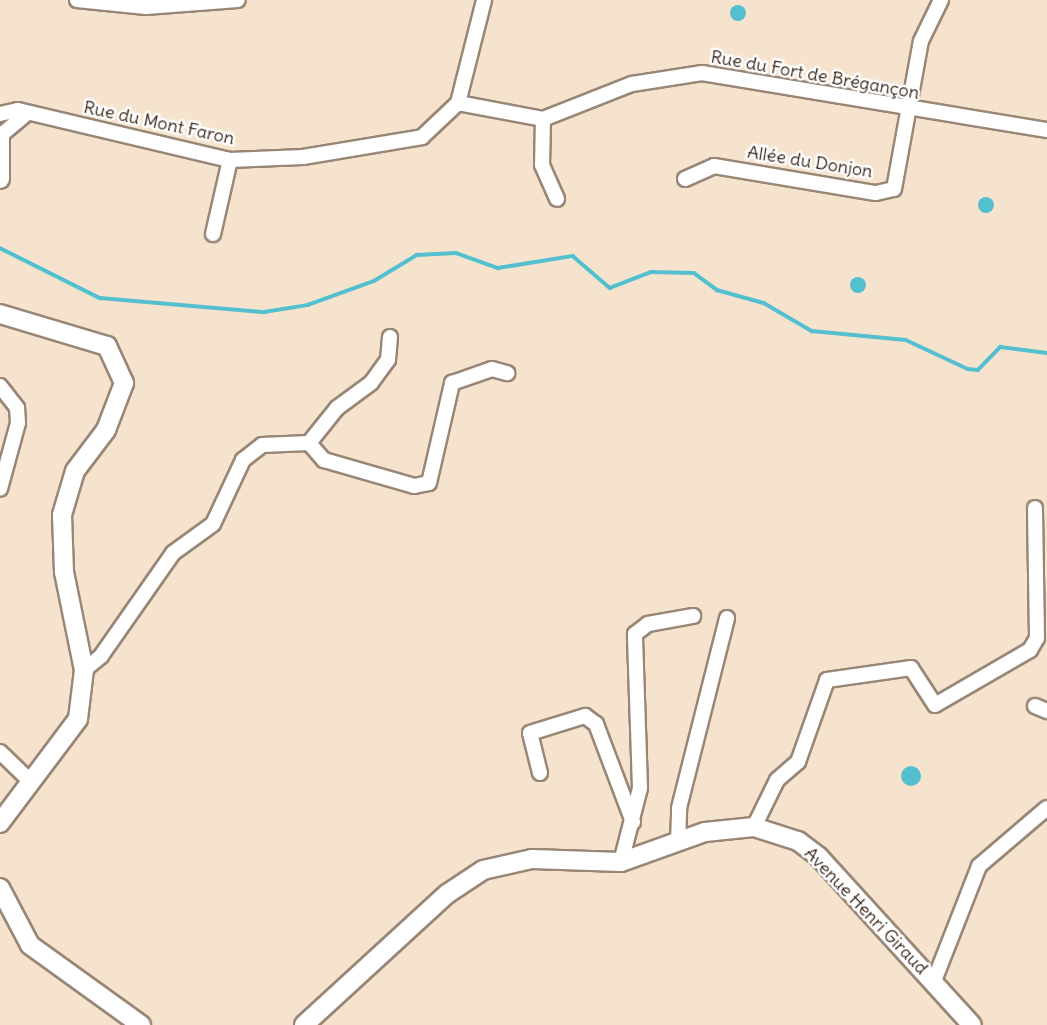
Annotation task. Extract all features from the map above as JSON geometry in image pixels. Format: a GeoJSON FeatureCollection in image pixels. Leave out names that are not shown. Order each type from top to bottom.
{"type":"FeatureCollection","features":[{"type":"Feature","properties":{"kind":"street"},"geometry":{"type":"LineString","coordinates":[[77,0],[146,7],[238,0]]}},
{"type":"Feature","properties":{"kind":"street"},"geometry":{"type":"LineString","coordinates":[[484,0],[458,103],[543,119],[542,166],[557,200]]}},
{"type":"Feature","properties":{"kind":"street"},"geometry":{"type":"LineString","coordinates":[[908,111],[921,41],[942,0]]}},
{"type":"Feature","properties":{"kind":"street","name":"Rue du Fort de Brégançon"},"geometry":{"type":"LineString","coordinates":[[543,119],[632,84],[702,73],[908,111],[1047,130]]}},
{"type":"Feature","properties":{"kind":"street","name":"Rue du Mont Faron"},"geometry":{"type":"LineString","coordinates":[[0,114],[26,114],[230,160],[303,157],[422,137],[458,103]]}},
{"type":"Feature","properties":{"kind":"street","name":"Allée du Donjon"},"geometry":{"type":"LineString","coordinates":[[685,179],[714,166],[876,193],[894,189],[908,111]]}},
{"type":"Feature","properties":{"kind":"street"},"geometry":{"type":"LineString","coordinates":[[0,177],[0,136],[26,114]]}},
{"type":"Feature","properties":{"kind":"street"},"geometry":{"type":"LineString","coordinates":[[213,234],[230,160]]}},
{"type":"Feature","properties":{"kind":"street"},"geometry":{"type":"LineString","coordinates":[[0,314],[107,346],[124,376],[115,412],[75,471],[62,515],[64,572],[84,670],[78,719],[29,780],[0,823]]}},
{"type":"Feature","properties":{"kind":"street"},"geometry":{"type":"LineString","coordinates":[[309,443],[337,408],[371,383],[388,360],[390,337]]}},
{"type":"Feature","properties":{"kind":"street"},"geometry":{"type":"LineString","coordinates":[[84,670],[101,656],[173,553],[214,524],[243,460],[278,440],[309,443],[324,460],[414,486],[429,483],[452,383],[492,369],[507,373]]}},
{"type":"Feature","properties":{"kind":"street"},"geometry":{"type":"LineString","coordinates":[[0,386],[17,408],[18,423],[0,489]]}},
{"type":"Feature","properties":{"kind":"street"},"geometry":{"type":"LineString","coordinates":[[754,827],[778,780],[798,762],[827,680],[911,668],[935,705],[1030,650],[1037,638],[1035,508]]}},
{"type":"Feature","properties":{"kind":"street"},"geometry":{"type":"LineString","coordinates":[[621,862],[634,823],[642,740],[635,634],[648,624],[694,616]]}},
{"type":"Feature","properties":{"kind":"street"},"geometry":{"type":"LineString","coordinates":[[678,843],[679,808],[727,618]]}},
{"type":"Feature","properties":{"kind":"street"},"geometry":{"type":"LineString","coordinates":[[540,772],[530,733],[585,716],[596,724],[634,823]]}},
{"type":"Feature","properties":{"kind":"street"},"geometry":{"type":"LineString","coordinates":[[0,752],[29,780]]}},
{"type":"Feature","properties":{"kind":"street"},"geometry":{"type":"LineString","coordinates":[[934,981],[979,866],[1047,808]]}},
{"type":"Feature","properties":{"kind":"street","name":"Avenue Henri Giraud"},"geometry":{"type":"LineString","coordinates":[[304,1025],[447,894],[483,870],[532,859],[621,862],[705,832],[754,827],[798,841],[818,858],[972,1025]]}},
{"type":"Feature","properties":{"kind":"street"},"geometry":{"type":"LineString","coordinates":[[0,888],[30,945],[141,1025]]}},
{"type":"Feature","properties":{"kind":"water"},"geometry":{"type":"Polygon","coordinates":[[[738,5],[744,7],[744,19],[738,21],[732,19],[730,13],[732,7],[738,5]]]}},
{"type":"Feature","properties":{"kind":"water"},"geometry":{"type":"Polygon","coordinates":[[[986,197],[994,205],[986,213],[978,205],[986,197]]]}},
{"type":"Feature","properties":{"kind":"water"},"geometry":{"type":"Polygon","coordinates":[[[858,277],[866,285],[858,293],[850,285],[858,277]]]}},
{"type":"Feature","properties":{"kind":"water"},"geometry":{"type":"Polygon","coordinates":[[[907,766],[915,766],[921,776],[915,786],[907,786],[901,780],[901,772],[907,766]]]}},
{"type":"Feature","properties":{"kind":"waterway"},"geometry":{"type":"LineString","coordinates":[[0,248],[100,298],[264,312],[308,305],[374,281],[417,255],[456,253],[498,268],[573,256],[610,288],[651,272],[694,273],[717,290],[764,303],[812,331],[906,340],[968,369],[978,370],[1000,347],[1047,353]]}}]}
